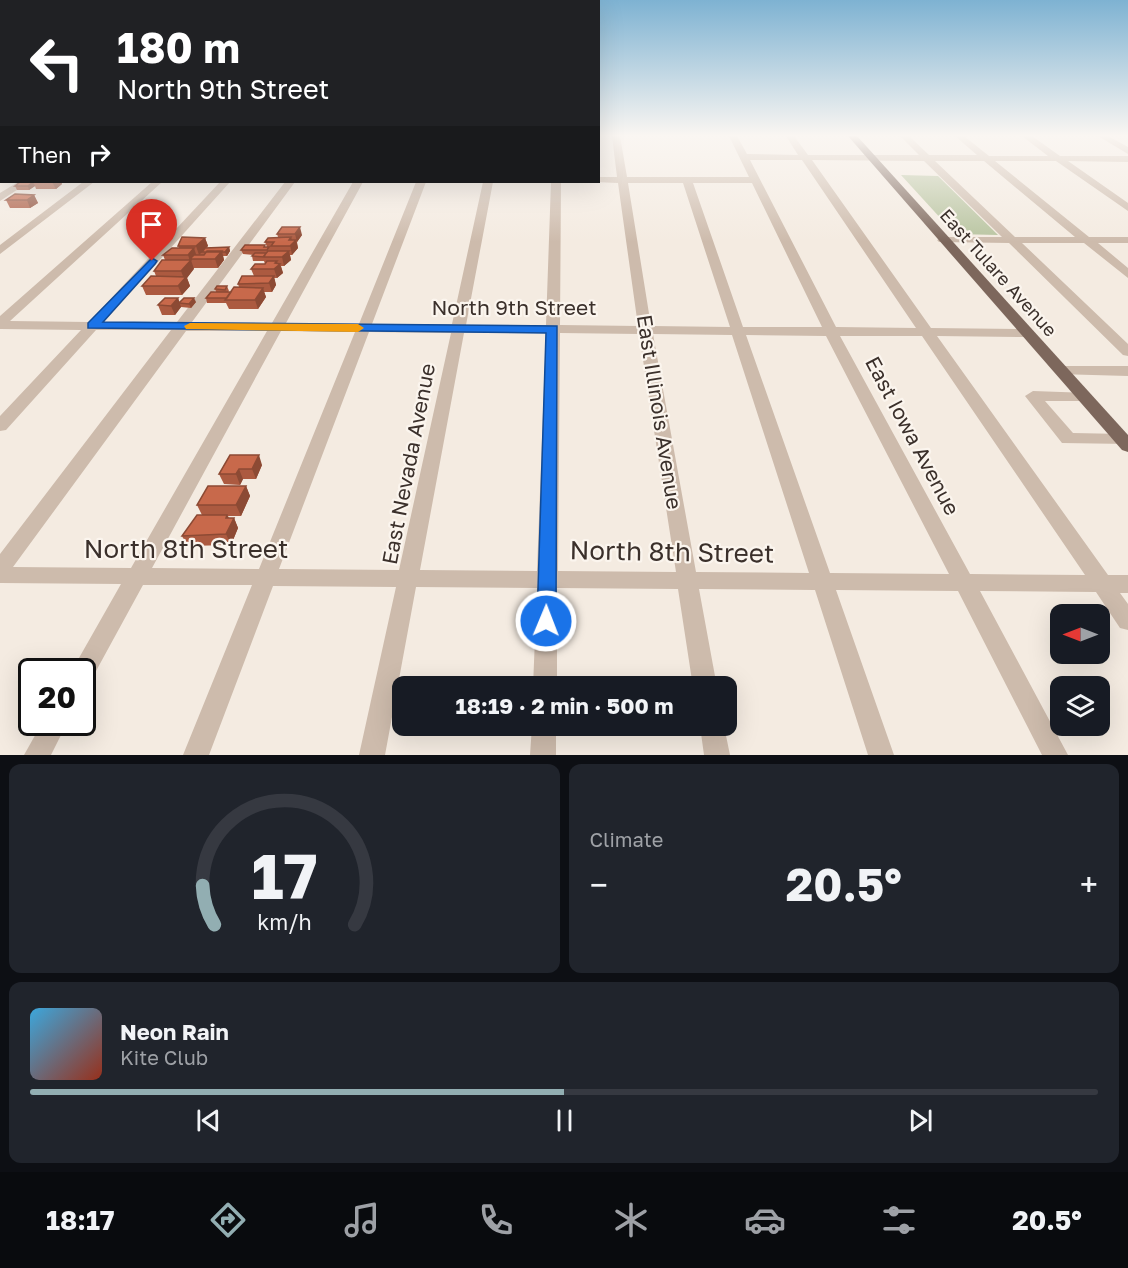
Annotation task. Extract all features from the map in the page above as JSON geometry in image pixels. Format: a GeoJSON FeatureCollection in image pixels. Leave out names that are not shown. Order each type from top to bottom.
{"type":"FeatureCollection","features":[{"type":"Feature","properties":{"kind":"main road","name":"East Tulare Avenue"},"geometry":{"type":"LineString","coordinates":[[883,171],[1125,443]]}},
{"type":"Feature","properties":{"kind":"street","name":"East Illinois Avenue"},"geometry":{"type":"LineString","coordinates":[[621,171],[703,676]]}},
{"type":"Feature","properties":{"kind":"street","name":"East Iowa Avenue"},"geometry":{"type":"LineString","coordinates":[[750,171],[831,331],[1055,755]]}},
{"type":"Feature","properties":{"kind":"street"},"geometry":{"type":"LineString","coordinates":[[815,171],[1128,621]]}},
{"type":"Feature","properties":{"kind":"street"},"geometry":{"type":"LineString","coordinates":[[941,171],[1128,352]]}},
{"type":"Feature","properties":{"kind":"street"},"geometry":{"type":"LineString","coordinates":[[1003,171],[1128,274]]}},
{"type":"Feature","properties":{"kind":"street"},"geometry":{"type":"LineString","coordinates":[[1076,171],[1128,208]]}},
{"type":"Feature","properties":{"kind":"street"},"geometry":{"type":"LineString","coordinates":[[600,180],[755,180]]}},
{"type":"Feature","properties":{"kind":"street"},"geometry":{"type":"LineString","coordinates":[[687,180],[881,755]]}},
{"type":"Feature","properties":{"kind":"street"},"geometry":{"type":"LineString","coordinates":[[0,198],[22,183]]}},
{"type":"Feature","properties":{"kind":"street"},"geometry":{"type":"LineString","coordinates":[[0,251],[89,183]]}},
{"type":"Feature","properties":{"kind":"street"},"geometry":{"type":"LineString","coordinates":[[0,324],[156,183]]}},
{"type":"Feature","properties":{"kind":"street"},"geometry":{"type":"LineString","coordinates":[[0,426],[224,183]]}},
{"type":"Feature","properties":{"kind":"street"},"geometry":{"type":"LineString","coordinates":[[0,569],[289,183]]}},
{"type":"Feature","properties":{"kind":"street"},"geometry":{"type":"LineString","coordinates":[[91,658],[357,183]]}},
{"type":"Feature","properties":{"kind":"street"},"geometry":{"type":"LineString","coordinates":[[196,755],[421,183]]}},
{"type":"Feature","properties":{"kind":"street","name":"East Nevada Avenue"},"geometry":{"type":"LineString","coordinates":[[372,755],[489,183]]}},
{"type":"Feature","properties":{"kind":"street"},"geometry":{"type":"LineString","coordinates":[[545,676],[556,183]]}},
{"type":"Feature","properties":{"kind":"street"},"geometry":{"type":"LineString","coordinates":[[943,240],[1128,240]]}},
{"type":"Feature","properties":{"kind":"street","name":"North 9th Street"},"geometry":{"type":"LineString","coordinates":[[0,324],[1027,333]]}},
{"type":"Feature","properties":{"kind":"street"},"geometry":{"type":"LineString","coordinates":[[1062,371],[1128,371]]}},
{"type":"Feature","properties":{"kind":"street"},"geometry":{"type":"LineString","coordinates":[[1084,396],[1033,396],[1068,439],[1125,443]]}},
{"type":"Feature","properties":{"kind":"street","name":"North 8th Street"},"geometry":{"type":"LineString","coordinates":[[0,575],[1128,584]]}},
{"type":"Feature","properties":{"kind":"street"},"geometry":{"type":"LineString","coordinates":[[37,755],[48,736]]}},
{"type":"Feature","properties":{"kind":"street"},"geometry":{"type":"LineString","coordinates":[[543,755],[544,736]]}},
{"type":"Feature","properties":{"kind":"street"},"geometry":{"type":"LineString","coordinates":[[714,736],[717,755]]}},
{"type":"Feature","properties":{"kind":"green space"},"geometry":{"type":"Polygon","coordinates":[[[901,175],[938,176],[998,235],[955,234],[901,175]]]}},
{"type":"Feature","properties":{"kind":"building"},"geometry":{"type":"Polygon","coordinates":[[[19,183],[32,183],[28,186],[15,186],[19,183]]]}},
{"type":"Feature","properties":{"kind":"building"},"geometry":{"type":"Polygon","coordinates":[[[15,194],[34,195],[27,200],[6,200],[15,194]]]}},
{"type":"Feature","properties":{"kind":"building"},"geometry":{"type":"Polygon","coordinates":[[[282,227],[300,227],[295,234],[277,234],[282,227]]]}},
{"type":"Feature","properties":{"kind":"building"},"geometry":{"type":"Polygon","coordinates":[[[182,237],[205,238],[196,246],[178,246],[182,237]]]}},
{"type":"Feature","properties":{"kind":"building"},"geometry":{"type":"Polygon","coordinates":[[[291,237],[289,240],[296,240],[290,246],[271,246],[274,242],[265,242],[268,238],[291,237]]]}},
{"type":"Feature","properties":{"kind":"building"},"geometry":{"type":"Polygon","coordinates":[[[245,245],[269,247],[267,250],[241,250],[245,245]]]}},
{"type":"Feature","properties":{"kind":"building"},"geometry":{"type":"Polygon","coordinates":[[[229,247],[225,252],[202,252],[205,248],[229,247]]]}},
{"type":"Feature","properties":{"kind":"building"},"geometry":{"type":"Polygon","coordinates":[[[172,248],[194,248],[188,255],[163,255],[172,248]]]}},
{"type":"Feature","properties":{"kind":"building"},"geometry":{"type":"Polygon","coordinates":[[[207,251],[222,251],[215,259],[190,259],[194,255],[204,255],[207,251]]]}},
{"type":"Feature","properties":{"kind":"building"},"geometry":{"type":"Polygon","coordinates":[[[268,251],[289,251],[282,257],[263,257],[268,251]]]}},
{"type":"Feature","properties":{"kind":"building"},"geometry":{"type":"Polygon","coordinates":[[[255,253],[266,253],[264,257],[252,256],[255,253]]]}},
{"type":"Feature","properties":{"kind":"building"},"geometry":{"type":"Polygon","coordinates":[[[162,260],[191,260],[181,271],[154,271],[162,260]]]}},
{"type":"Feature","properties":{"kind":"building"},"geometry":{"type":"Polygon","coordinates":[[[267,261],[277,261],[275,263],[280,264],[274,269],[251,269],[255,264],[265,264],[267,261]]]}},
{"type":"Feature","properties":{"kind":"building"},"geometry":{"type":"Polygon","coordinates":[[[151,276],[186,277],[178,286],[142,286],[151,276]]]}},
{"type":"Feature","properties":{"kind":"building"},"geometry":{"type":"Polygon","coordinates":[[[242,276],[274,276],[269,283],[238,284],[242,276]]]}},
{"type":"Feature","properties":{"kind":"building"},"geometry":{"type":"Polygon","coordinates":[[[217,286],[227,286],[225,290],[215,289],[217,286]]]}},
{"type":"Feature","properties":{"kind":"building"},"geometry":{"type":"Polygon","coordinates":[[[234,287],[263,288],[255,300],[225,300],[234,287]]]}},
{"type":"Feature","properties":{"kind":"building"},"geometry":{"type":"Polygon","coordinates":[[[211,292],[231,292],[227,298],[206,298],[211,292]]]}},
{"type":"Feature","properties":{"kind":"building"},"geometry":{"type":"Polygon","coordinates":[[[165,298],[178,298],[171,306],[158,305],[165,298]]]}},
{"type":"Feature","properties":{"kind":"building"},"geometry":{"type":"Polygon","coordinates":[[[184,298],[194,298],[189,304],[179,303],[184,298]]]}},
{"type":"Feature","properties":{"kind":"building"},"geometry":{"type":"Polygon","coordinates":[[[230,455],[259,455],[252,469],[239,469],[236,474],[219,474],[230,455]]]}},
{"type":"Feature","properties":{"kind":"building"},"geometry":{"type":"Polygon","coordinates":[[[208,486],[246,486],[236,505],[197,505],[208,486]]]}},
{"type":"Feature","properties":{"kind":"building"},"geometry":{"type":"Polygon","coordinates":[[[197,515],[227,515],[226,518],[234,518],[226,534],[182,536],[197,515]]]}},
{"type":"Feature","properties":{"kind":"slow traffic"},"geometry":{"type":"LineString","coordinates":[[190,326],[358,328]]}},
{"type":"Feature","properties":{"kind":"route"},"geometry":{"type":"LineString","coordinates":[[152,261],[93,326],[553,329],[546,621]]}}]}
